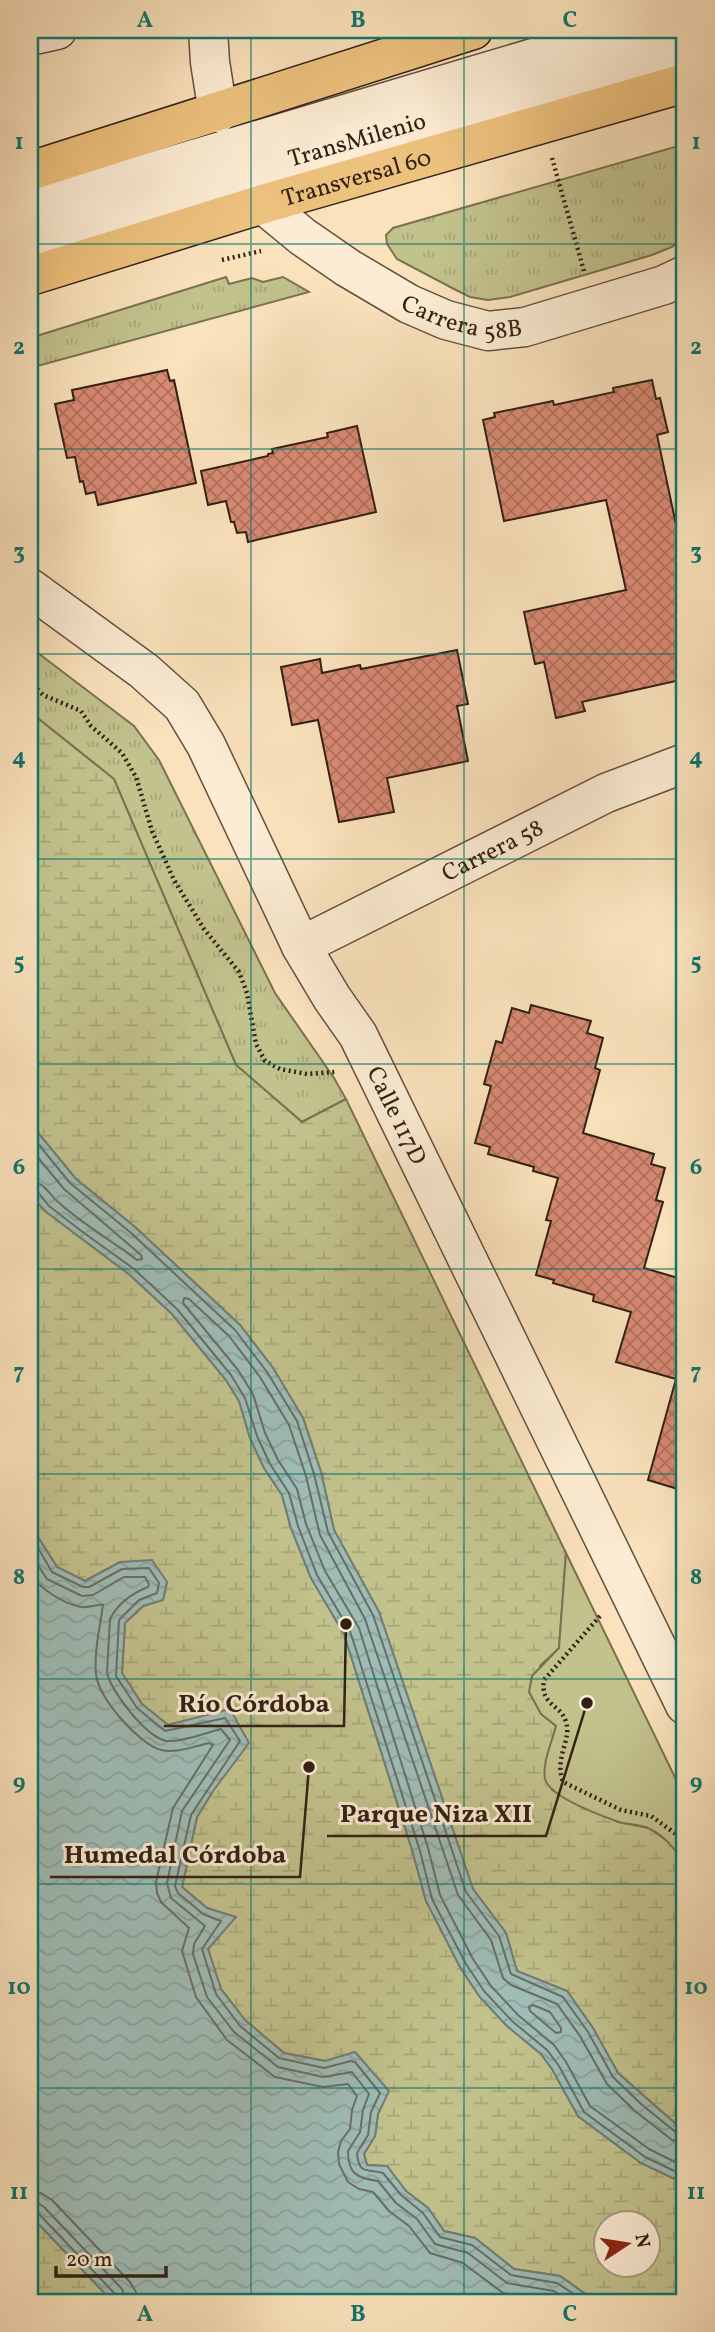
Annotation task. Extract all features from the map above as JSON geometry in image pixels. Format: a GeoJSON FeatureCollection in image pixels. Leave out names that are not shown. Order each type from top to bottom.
{"type":"FeatureCollection","features":[{"type":"Feature","properties":{"kind":"main road"},"geometry":{"type":"LineString","coordinates":[[30,171],[473,30]]}},
{"type":"Feature","properties":{"kind":"main road","name":"Transversal 60"},"geometry":{"type":"LineString","coordinates":[[30,276],[263,204],[685,83]]}},
{"type":"Feature","properties":{"kind":"street"},"geometry":{"type":"LineString","coordinates":[[30,36],[57,30]]}},
{"type":"Feature","properties":{"kind":"street"},"geometry":{"type":"LineString","coordinates":[[208,30],[218,113]]}},
{"type":"Feature","properties":{"kind":"street","name":"TransMilenio"},"geometry":{"type":"LineString","coordinates":[[30,208],[627,30]]}},
{"type":"Feature","properties":{"kind":"street","name":"TransMilenio"},"geometry":{"type":"LineString","coordinates":[[30,237],[226,177],[685,44]]}},
{"type":"Feature","properties":{"kind":"street","name":"Carrera 58B"},"geometry":{"type":"LineString","coordinates":[[263,204],[303,237],[348,268],[409,304],[446,320],[488,331],[524,327],[664,285],[685,275]]}},
{"type":"Feature","properties":{"kind":"street","name":"Calle 117D"},"geometry":{"type":"LineString","coordinates":[[30,588],[144,671],[182,705],[206,745],[301,946],[358,1035],[685,1705]]}},
{"type":"Feature","properties":{"kind":"street","name":"Carrera 58"},"geometry":{"type":"LineString","coordinates":[[301,946],[606,793],[685,763]]}},
{"type":"Feature","properties":{"kind":"path"},"geometry":{"type":"LineString","coordinates":[[551,155],[585,275]]}},
{"type":"Feature","properties":{"kind":"path"},"geometry":{"type":"LineString","coordinates":[[30,681],[43,695],[81,711],[91,726],[122,753],[136,777],[152,831],[174,880],[204,929],[239,972],[247,993],[256,1044],[265,1061],[280,1069],[307,1074],[340,1072]]}},
{"type":"Feature","properties":{"kind":"path"},"geometry":{"type":"LineString","coordinates":[[598,1619],[544,1680],[542,1690],[548,1703],[565,1718],[567,1728],[558,1769],[563,1782],[621,1810],[651,1816],[676,1834],[685,1847]]}},
{"type":"Feature","properties":{"kind":"green space"},"geometry":{"type":"Polygon","coordinates":[[[685,144],[685,236],[672,247],[652,255],[510,297],[488,300],[470,297],[397,259],[387,244],[386,235],[393,228],[685,144]]]}},
{"type":"Feature","properties":{"kind":"green space"},"geometry":{"type":"Polygon","coordinates":[[[226,277],[229,284],[252,278],[263,282],[283,277],[309,292],[30,368],[30,338],[226,277]]]}},
{"type":"Feature","properties":{"kind":"green space"},"geometry":{"type":"Polygon","coordinates":[[[30,647],[134,726],[159,760],[275,993],[346,1099],[302,1122],[236,1065],[114,779],[30,712],[30,647]]]}},
{"type":"Feature","properties":{"kind":"green space"},"geometry":{"type":"Polygon","coordinates":[[[30,712],[114,779],[236,1065],[302,1122],[346,1099],[566,1553],[559,1648],[540,1666],[541,1713],[556,1726],[546,1763],[552,1790],[618,1822],[649,1828],[669,1842],[685,1863],[685,2132],[618,2073],[593,2028],[567,1991],[517,1971],[506,1933],[473,1889],[379,1612],[334,1530],[321,1472],[303,1418],[273,1368],[240,1325],[135,1227],[76,1179],[30,1123],[30,712]]]}},
{"type":"Feature","properties":{"kind":"green space"},"geometry":{"type":"Polygon","coordinates":[[[30,1194],[45,1211],[130,1275],[172,1314],[226,1380],[239,1401],[250,1438],[264,1468],[282,1495],[291,1528],[311,1578],[344,1634],[426,1901],[460,1967],[479,1996],[507,2026],[541,2054],[578,2116],[641,2163],[685,2184],[685,2302],[594,2300],[560,2276],[514,2269],[475,2238],[444,2231],[428,2208],[406,2191],[387,2166],[367,2165],[364,2154],[375,2136],[378,2114],[388,2091],[325,2061],[284,2053],[245,2020],[221,1989],[208,1949],[235,1917],[207,1908],[182,1887],[197,1817],[213,1791],[230,1710],[168,1725],[142,1704],[122,1673],[125,1623],[143,1606],[163,1600],[167,1582],[120,1562],[85,1581],[57,1567],[38,1537],[30,1514],[30,1194]]]}},
{"type":"Feature","properties":{"kind":"green space"},"geometry":{"type":"Polygon","coordinates":[[[566,1553],[685,1798],[685,1863],[656,1832],[643,1826],[619,1822],[578,1805],[556,1792],[545,1779],[546,1759],[556,1726],[541,1714],[529,1692],[532,1676],[559,1648],[566,1553]]]}},
{"type":"Feature","properties":{"kind":"green space"},"geometry":{"type":"Polygon","coordinates":[[[30,2215],[113,2302],[30,2302],[30,2215]]]}},
{"type":"Feature","properties":{"kind":"water"},"geometry":{"type":"Polygon","coordinates":[[[30,1123],[76,1179],[135,1227],[240,1325],[273,1368],[303,1418],[321,1472],[334,1530],[379,1612],[473,1889],[506,1933],[517,1971],[567,1991],[593,2028],[618,2073],[685,2132],[685,2184],[641,2163],[578,2116],[541,2054],[507,2026],[479,1996],[460,1967],[426,1901],[344,1634],[311,1578],[291,1528],[282,1495],[264,1468],[250,1438],[239,1401],[226,1380],[172,1314],[130,1275],[45,1211],[30,1194],[30,1123]]]}},
{"type":"Feature","properties":{"kind":"water"},"geometry":{"type":"Polygon","coordinates":[[[30,1514],[38,1537],[57,1567],[85,1581],[120,1562],[152,1560],[167,1582],[163,1600],[143,1606],[125,1623],[122,1673],[142,1704],[168,1725],[230,1709],[249,1743],[197,1817],[182,1887],[207,1908],[236,1917],[208,1949],[221,1989],[245,2020],[284,2053],[325,2061],[355,2052],[389,2091],[378,2114],[375,2136],[364,2154],[367,2165],[387,2166],[406,2191],[428,2208],[444,2231],[475,2238],[514,2269],[560,2276],[594,2300],[622,2302],[113,2302],[30,2215],[30,1514]]]}},
{"type":"Feature","properties":{"kind":"building"},"geometry":{"type":"Polygon","coordinates":[[[167,370],[170,381],[174,380],[196,483],[98,505],[95,492],[86,494],[83,481],[80,482],[75,457],[67,458],[55,404],[74,400],[72,390],[167,370]]]}},
{"type":"Feature","properties":{"kind":"building"},"geometry":{"type":"Polygon","coordinates":[[[652,380],[656,399],[660,398],[668,432],[657,435],[685,567],[685,679],[582,702],[585,711],[556,718],[544,662],[535,664],[524,612],[626,590],[606,500],[504,521],[483,420],[495,417],[494,413],[553,401],[554,405],[614,392],[613,388],[652,380]]]}},
{"type":"Feature","properties":{"kind":"building"},"geometry":{"type":"Polygon","coordinates":[[[357,426],[376,512],[248,542],[246,532],[237,533],[234,522],[231,522],[226,501],[208,505],[201,471],[268,456],[273,453],[272,449],[328,437],[327,433],[357,426]]]}},
{"type":"Feature","properties":{"kind":"building"},"geometry":{"type":"Polygon","coordinates":[[[457,650],[468,704],[457,706],[468,761],[387,778],[394,812],[339,822],[318,720],[292,725],[281,667],[320,659],[322,673],[360,665],[361,669],[457,650]]]}},
{"type":"Feature","properties":{"kind":"building"},"geometry":{"type":"Polygon","coordinates":[[[531,1005],[591,1021],[587,1033],[603,1038],[595,1068],[600,1070],[583,1133],[654,1154],[651,1164],[665,1168],[656,1200],[663,1202],[644,1268],[685,1280],[685,1473],[681,1490],[648,1480],[676,1379],[616,1362],[631,1312],[593,1301],[594,1295],[536,1275],[551,1221],[546,1220],[558,1178],[533,1171],[534,1167],[488,1154],[490,1147],[475,1143],[491,1086],[484,1084],[496,1041],[502,1043],[512,1008],[529,1013],[531,1005]]]}},
{"type":"Feature","properties":{"kind":"place","name":"Río Córdoba"},"geometry":{"type":"Point","coordinates":[346,1624]}},
{"type":"Feature","properties":{"kind":"place","name":"Parque Niza XII"},"geometry":{"type":"Point","coordinates":[587,1703]}},
{"type":"Feature","properties":{"kind":"place","name":"Humedal Córdoba"},"geometry":{"type":"Point","coordinates":[309,1767]}}]}
